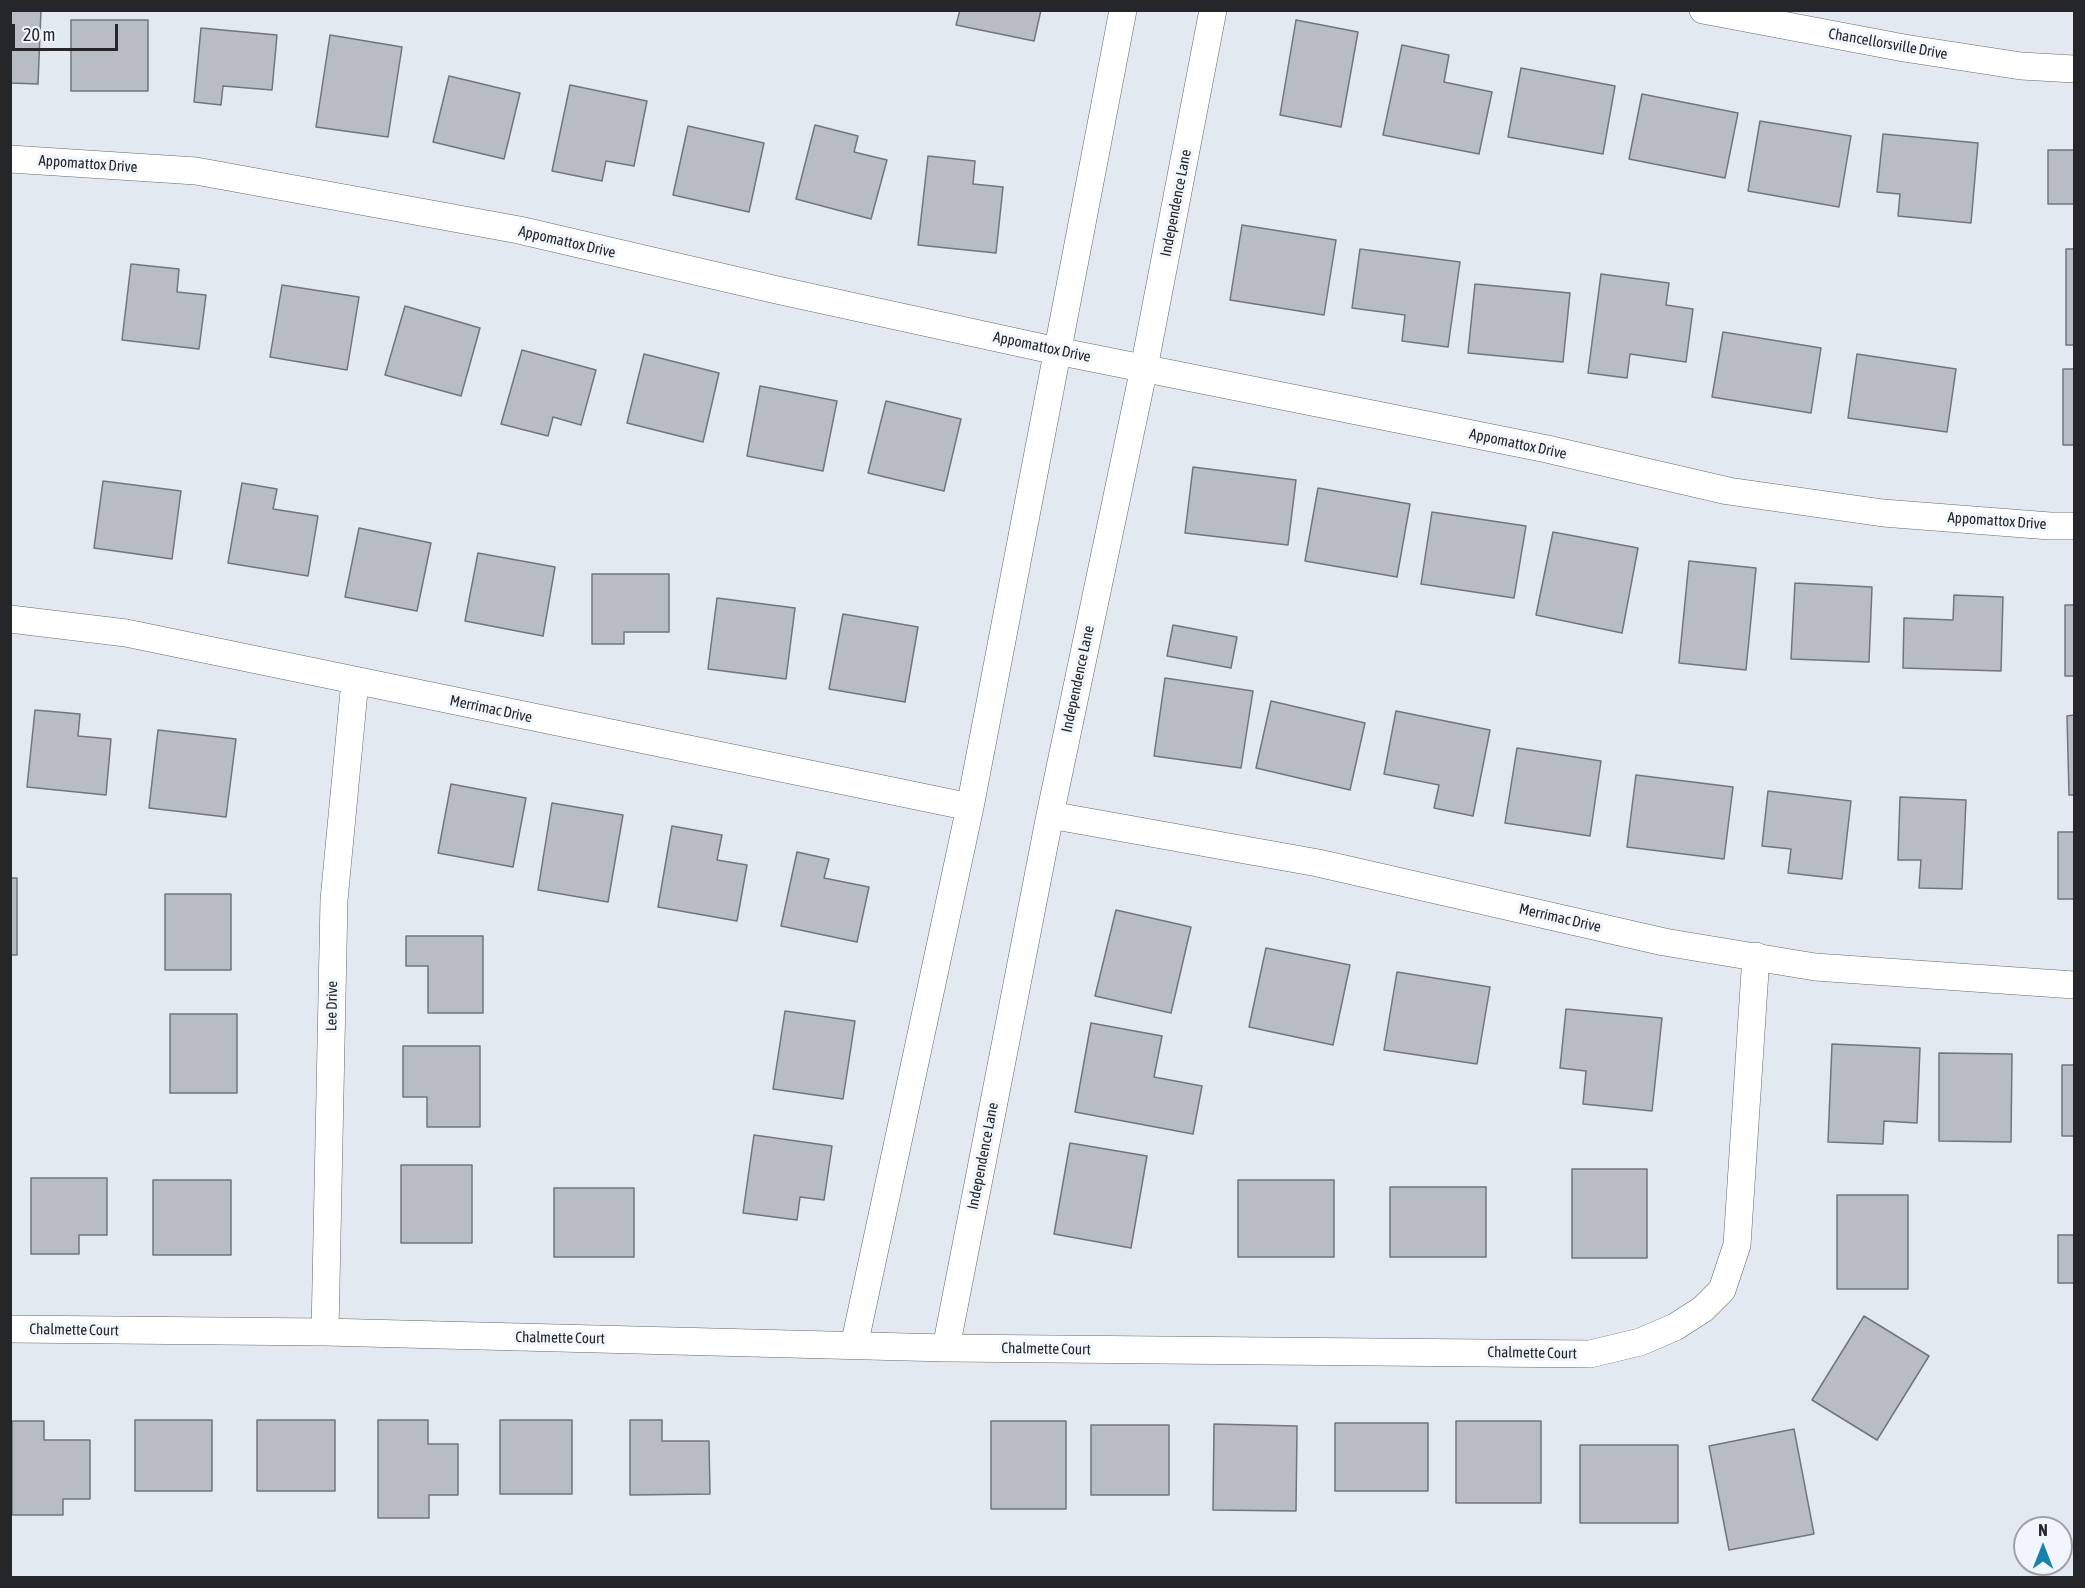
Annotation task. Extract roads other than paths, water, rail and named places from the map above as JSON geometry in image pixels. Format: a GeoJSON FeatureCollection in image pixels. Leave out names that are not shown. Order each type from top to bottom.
{"type":"FeatureCollection","features":[{"type":"Feature","properties":{"kind":"street"},"geometry":{"type":"LineString","coordinates":[[854,1346],[970,807],[1123,10]]}},
{"type":"Feature","properties":{"kind":"street","name":"Independence Lane"},"geometry":{"type":"LineString","coordinates":[[946,1348],[1050,815],[1144,368],[1213,10]]}},
{"type":"Feature","properties":{"kind":"street","name":"Chancellorsville Drive"},"geometry":{"type":"LineString","coordinates":[[1702,10],[1904,48],[2021,66],[2074,69]]}},
{"type":"Feature","properties":{"kind":"street","name":"Appomattox Drive"},"geometry":{"type":"LineString","coordinates":[[10,159],[196,171],[519,230],[777,290],[1057,351],[1547,449],[1728,491],[1883,513],[2074,526]]}},
{"type":"Feature","properties":{"kind":"street","name":"Merrimac Drive"},"geometry":{"type":"LineString","coordinates":[[10,619],[126,633],[970,807]]}},
{"type":"Feature","properties":{"kind":"street","name":"Lee Drive"},"geometry":{"type":"LineString","coordinates":[[325,1332],[334,900],[355,681]]}},
{"type":"Feature","properties":{"kind":"street","name":"Merrimac Drive"},"geometry":{"type":"LineString","coordinates":[[1050,815],[1318,863],[1664,942],[1815,967],[2074,986]]}},
{"type":"Feature","properties":{"kind":"street","name":"Chalmette Court"},"geometry":{"type":"LineString","coordinates":[[13,1329],[325,1332],[946,1348],[1590,1354],[1640,1342],[1675,1327],[1703,1309],[1722,1290],[1737,1245],[1756,956]]}}]}
